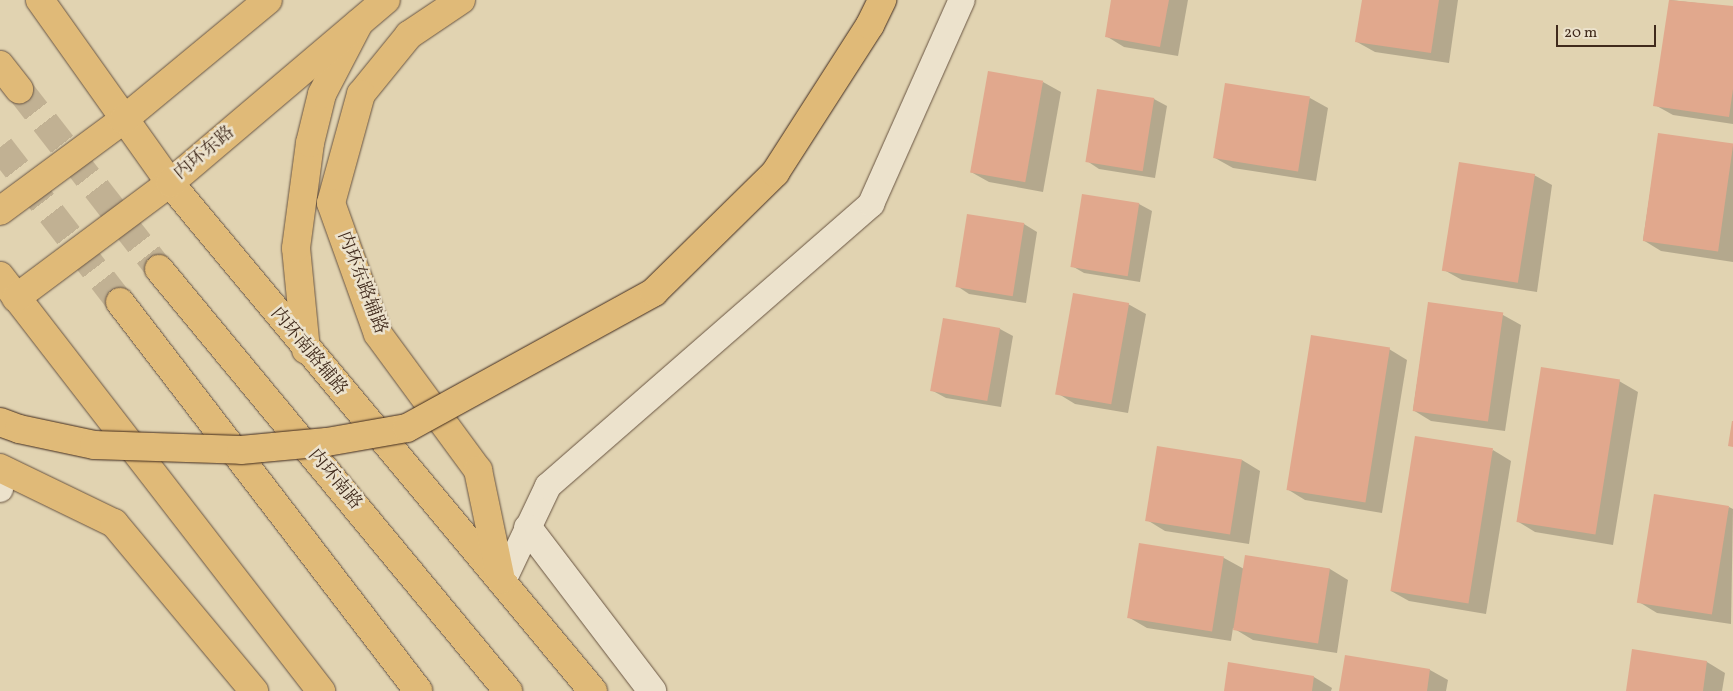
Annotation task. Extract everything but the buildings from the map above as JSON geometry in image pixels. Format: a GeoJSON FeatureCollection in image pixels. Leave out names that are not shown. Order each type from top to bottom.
{"type":"FeatureCollection","features":[{"type":"Feature","properties":{"kind":"main road","name":"内环南路辅路"},"geometry":{"type":"LineString","coordinates":[[40,0],[123,120],[170,183],[306,350],[593,691]]}},
{"type":"Feature","properties":{"kind":"main road"},"geometry":{"type":"LineString","coordinates":[[0,211],[123,120],[268,0]]}},
{"type":"Feature","properties":{"kind":"main road","name":"内环东路"},"geometry":{"type":"LineString","coordinates":[[8,304],[170,183],[386,0]]}},
{"type":"Feature","properties":{"kind":"main road","name":"内环东路辅路"},"geometry":{"type":"LineString","coordinates":[[462,0],[409,35],[360,94],[331,204],[378,334],[478,470],[502,584]]}},
{"type":"Feature","properties":{"kind":"main road"},"geometry":{"type":"LineString","coordinates":[[0,422],[94,444],[241,450],[327,442],[407,428],[654,292],[775,173],[870,25],[882,0]]}},
{"type":"Feature","properties":{"kind":"main road"},"geometry":{"type":"LineString","coordinates":[[306,350],[296,248],[310,143],[322,94],[359,23]]}},
{"type":"Feature","properties":{"kind":"main road"},"geometry":{"type":"LineString","coordinates":[[0,65],[18,89]]}},
{"type":"Feature","properties":{"kind":"main road","name":"内环南路"},"geometry":{"type":"LineString","coordinates":[[159,269],[508,691]]}},
{"type":"Feature","properties":{"kind":"main road"},"geometry":{"type":"LineString","coordinates":[[0,276],[8,304],[321,691]]}},
{"type":"Feature","properties":{"kind":"main road"},"geometry":{"type":"LineString","coordinates":[[120,302],[418,691]]}},
{"type":"Feature","properties":{"kind":"main road"},"geometry":{"type":"LineString","coordinates":[[1,475],[114,523],[254,691]]}},
{"type":"Feature","properties":{"kind":"main road"},"geometry":{"type":"LineString","coordinates":[[528,528],[652,691]]}},
{"type":"Feature","properties":{"kind":"street"},"geometry":{"type":"LineString","coordinates":[[502,584],[548,486],[871,204],[962,0]]}},
{"type":"Feature","properties":{"kind":"tunnel"},"geometry":{"type":"LineString","coordinates":[[19,89],[159,269]]}},
{"type":"Feature","properties":{"kind":"tunnel"},"geometry":{"type":"LineString","coordinates":[[0,147],[120,302]]}}]}
